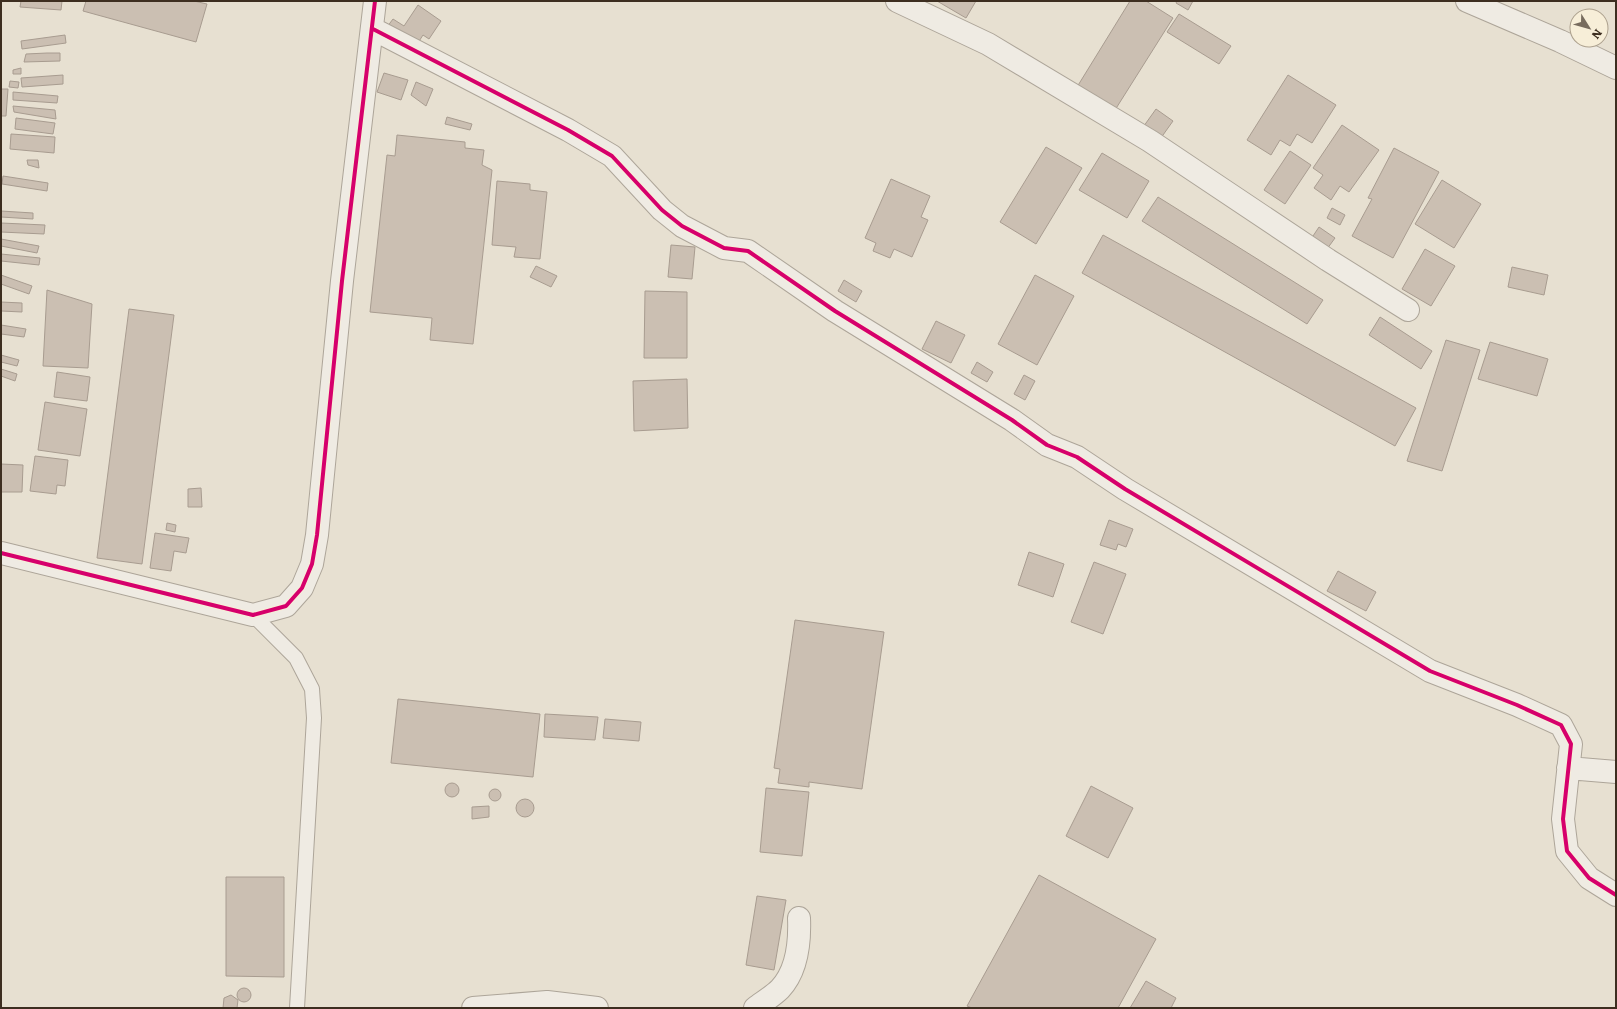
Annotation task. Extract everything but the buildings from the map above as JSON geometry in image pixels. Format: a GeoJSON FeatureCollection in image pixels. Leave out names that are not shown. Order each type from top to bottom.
{"type":"FeatureCollection","features":[{"type":"Feature","properties":{"kind":"street"},"geometry":{"type":"LineString","coordinates":[[1,553],[252,615],[286,606],[302,588],[312,564],[317,535],[342,281],[373,29],[375,1]]}},
{"type":"Feature","properties":{"kind":"street"},"geometry":{"type":"LineString","coordinates":[[897,1],[988,44],[1150,141],[1328,260],[1408,310]]}},
{"type":"Feature","properties":{"kind":"street"},"geometry":{"type":"LineString","coordinates":[[1467,1],[1560,41],[1616,68]]}},
{"type":"Feature","properties":{"kind":"street"},"geometry":{"type":"LineString","coordinates":[[373,29],[568,130],[612,156],[662,210],[682,226],[724,248],[748,251],[835,310],[1012,420],[1047,446],[1077,457],[1125,488],[1430,671],[1517,705],[1561,725],[1571,744],[1563,819],[1567,851],[1589,878],[1616,895]]}},
{"type":"Feature","properties":{"kind":"street"},"geometry":{"type":"LineString","coordinates":[[1568,768],[1616,772]]}},
{"type":"Feature","properties":{"kind":"street"},"geometry":{"type":"LineString","coordinates":[[755,1008],[780,989],[792,970],[800,941],[799,918]]}},
{"type":"Feature","properties":{"kind":"street"},"geometry":{"type":"LineString","coordinates":[[473,1008],[547,1002],[597,1008]]}},
{"type":"Feature","properties":{"kind":"lane"},"geometry":{"type":"LineString","coordinates":[[252,615],[296,658],[312,689],[314,718],[296,1008]]}},
{"type":"Feature","properties":{"kind":"cycle path"},"geometry":{"type":"LineString","coordinates":[[1,553],[253,615],[286,606],[302,588],[312,564],[317,535],[342,281],[375,1]]}},
{"type":"Feature","properties":{"kind":"cycle path"},"geometry":{"type":"LineString","coordinates":[[373,29],[568,130],[612,156],[662,210],[682,226],[724,248],[748,251],[835,311],[1012,420],[1047,445],[1077,457],[1125,489],[1430,671],[1517,705],[1561,725],[1571,744],[1563,819],[1567,851],[1589,878],[1616,895]]}}]}
